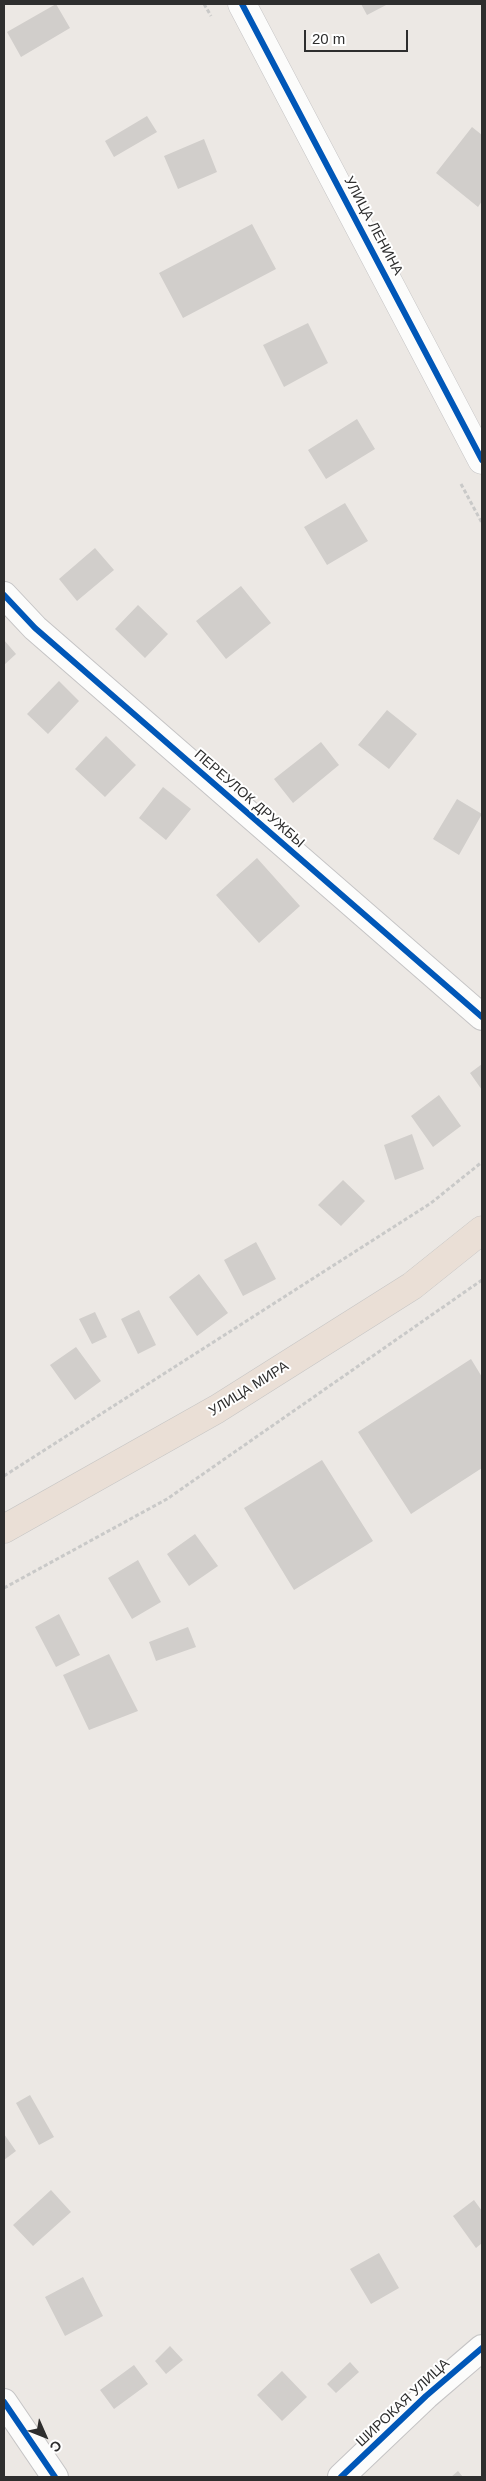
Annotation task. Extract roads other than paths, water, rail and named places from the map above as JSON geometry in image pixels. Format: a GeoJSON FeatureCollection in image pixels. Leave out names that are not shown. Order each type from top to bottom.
{"type":"FeatureCollection","features":[{"type":"Feature","properties":{"kind":"highway","name":"УЛИЦА МИРА"},"geometry":{"type":"LineString","coordinates":[[4,1530],[225,1404],[412,1286],[482,1230]]}},
{"type":"Feature","properties":{"kind":"street","name":"УЛИЦА ЛЕНИНА"},"geometry":{"type":"LineString","coordinates":[[242,4],[482,460]]}},
{"type":"Feature","properties":{"kind":"street","name":"ПЕРЕУЛОК ДРУЖБЫ"},"geometry":{"type":"LineString","coordinates":[[4,595],[34,628],[482,1017]]}},
{"type":"Feature","properties":{"kind":"street","name":"ШИРОКАЯ УЛИЦА"},"geometry":{"type":"LineString","coordinates":[[341,2477],[426,2396],[482,2348]]}},
{"type":"Feature","properties":{"kind":"street"},"geometry":{"type":"LineString","coordinates":[[4,2402],[56,2477]]}}]}
